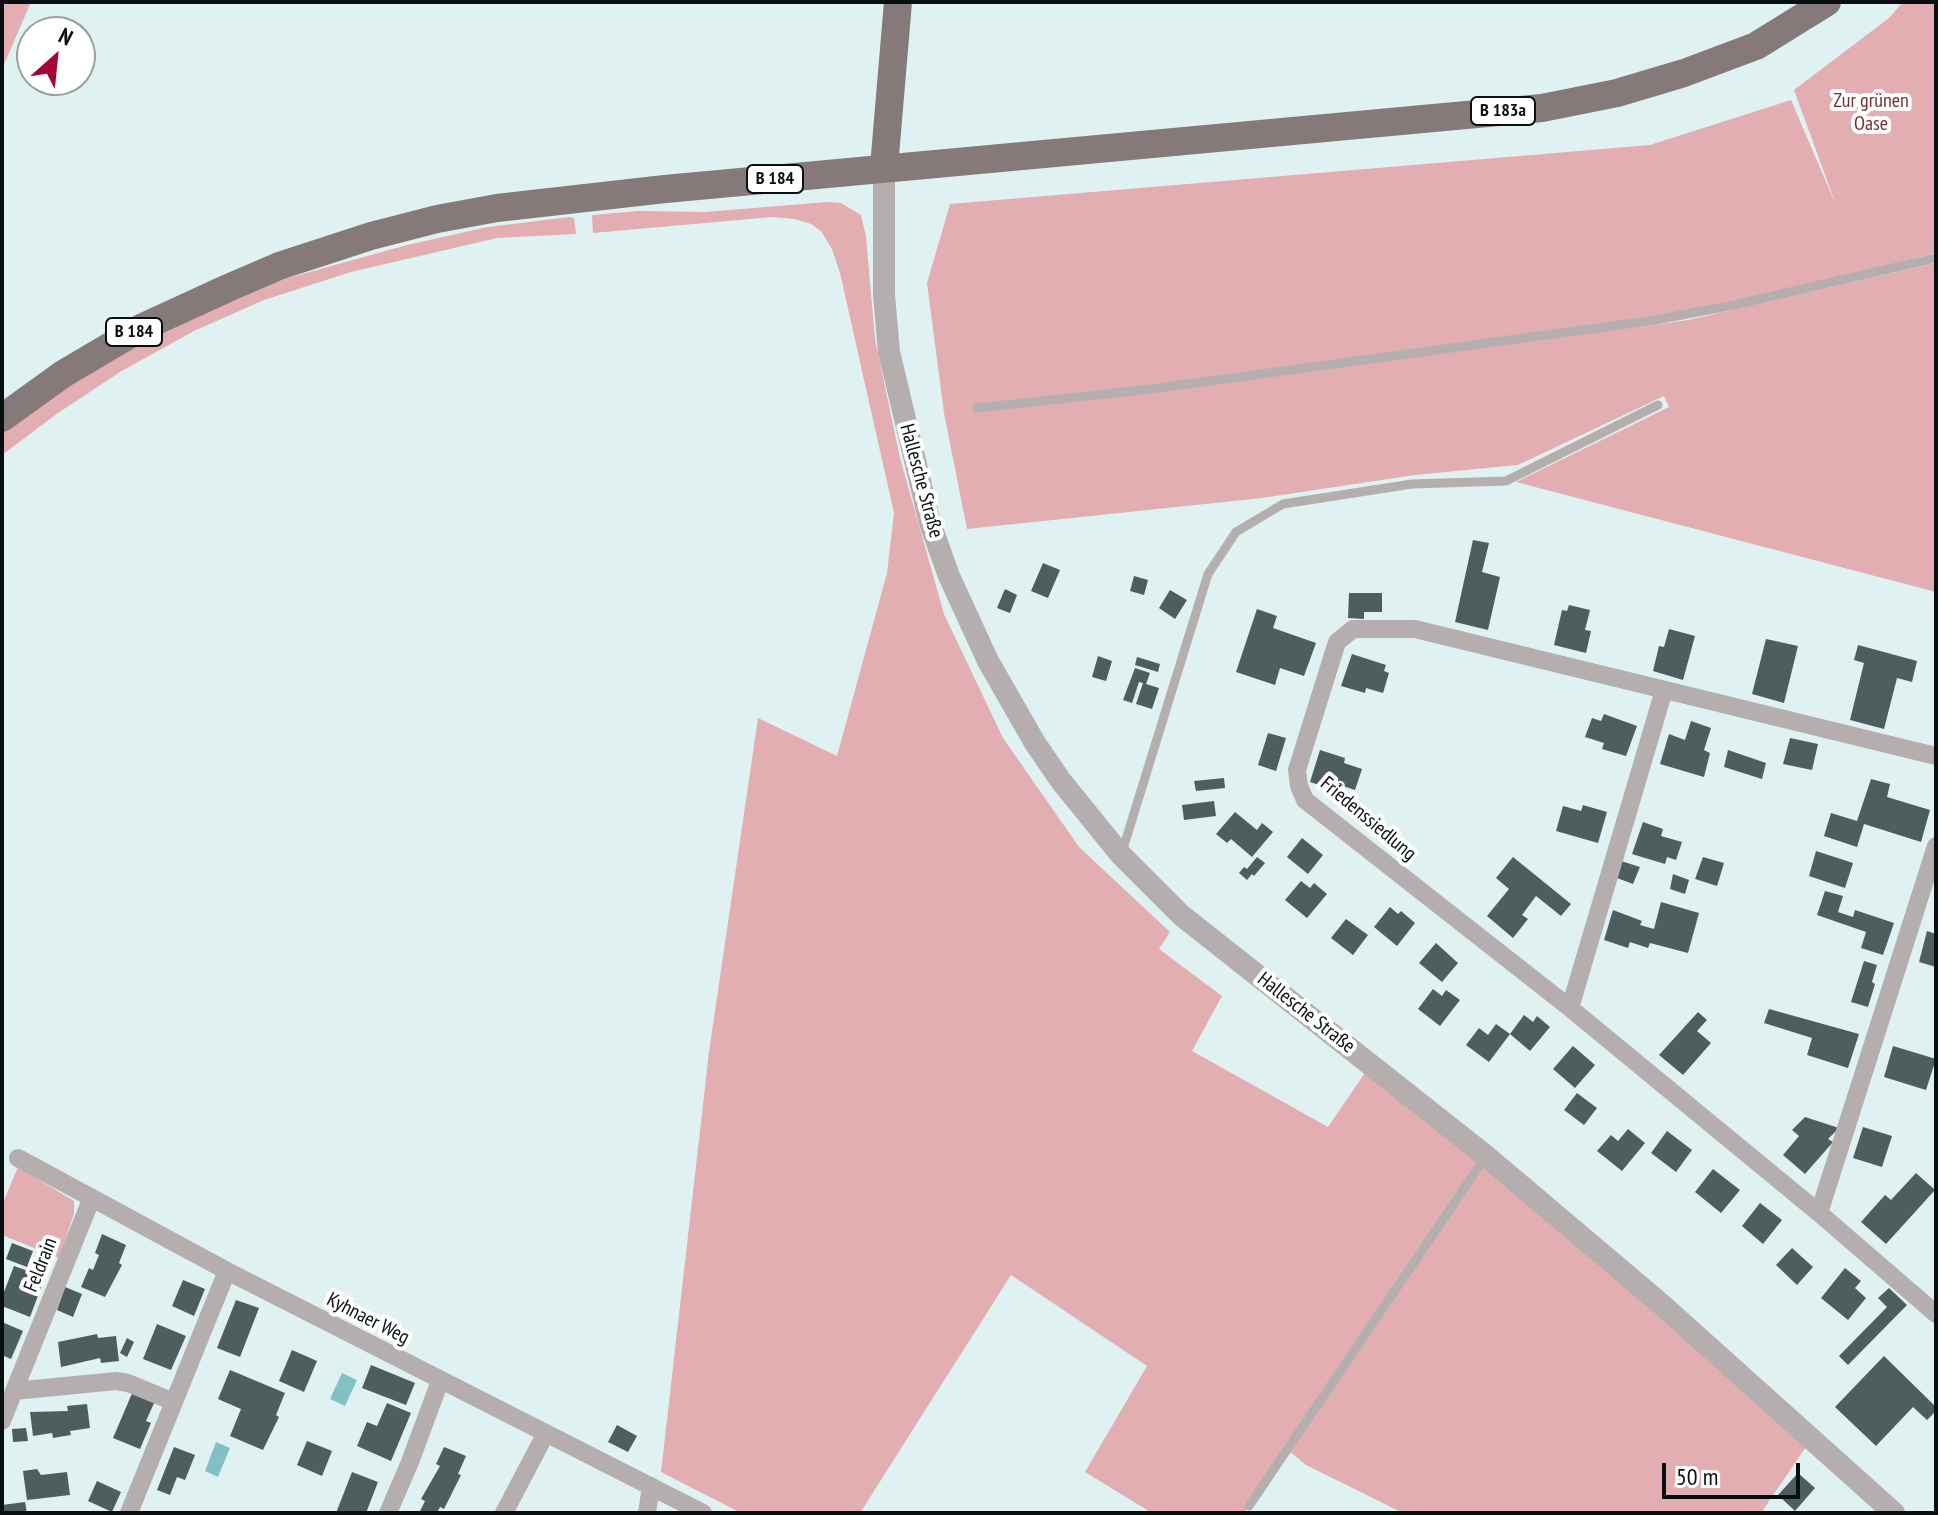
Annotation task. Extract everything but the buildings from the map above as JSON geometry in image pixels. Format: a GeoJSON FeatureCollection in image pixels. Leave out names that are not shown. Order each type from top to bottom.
{"type":"FeatureCollection","features":[{"type":"Feature","properties":{"kind":"main road"},"geometry":{"type":"LineString","coordinates":[[884,167],[898,2]]}},
{"type":"Feature","properties":{"kind":"main road","name":"B 183a"},"geometry":{"type":"LineString","coordinates":[[884,167],[1542,108],[1617,93],[1684,73],[1756,46],[1827,2]]}},
{"type":"Feature","properties":{"kind":"main road","name":"B 184"},"geometry":{"type":"LineString","coordinates":[[2,418],[63,374],[141,328],[279,266],[371,236],[497,208],[884,167]]}},
{"type":"Feature","properties":{"kind":"street","name":"Hallesche Straße"},"geometry":{"type":"LineString","coordinates":[[884,167],[884,295],[889,352],[930,523],[977,640],[1035,743],[1061,781],[1121,855],[1181,915],[1486,1156],[1671,1313],[1894,1513]]}},
{"type":"Feature","properties":{"kind":"street","name":"Friedenssiedlung"},"geometry":{"type":"LineString","coordinates":[[1936,756],[1415,629],[1353,629],[1337,642],[1297,770],[1305,800],[1570,1008],[1819,1213],[1936,1314]]}},
{"type":"Feature","properties":{"kind":"street"},"geometry":{"type":"LineString","coordinates":[[1570,1008],[1664,690]]}},
{"type":"Feature","properties":{"kind":"street"},"geometry":{"type":"LineString","coordinates":[[1819,1213],[1936,846]]}},
{"type":"Feature","properties":{"kind":"street","name":"Kyhnaer Weg"},"geometry":{"type":"LineString","coordinates":[[18,1158],[227,1271],[703,1513]]}},
{"type":"Feature","properties":{"kind":"street","name":"Feldrain"},"geometry":{"type":"LineString","coordinates":[[2,1421],[91,1200]]}},
{"type":"Feature","properties":{"kind":"street"},"geometry":{"type":"LineString","coordinates":[[129,1513],[227,1271]]}},
{"type":"Feature","properties":{"kind":"street"},"geometry":{"type":"LineString","coordinates":[[14,1391],[116,1381],[174,1402]]}},
{"type":"Feature","properties":{"kind":"street"},"geometry":{"type":"LineString","coordinates":[[388,1513],[440,1381]]}},
{"type":"Feature","properties":{"kind":"street"},"geometry":{"type":"LineString","coordinates":[[504,1513],[546,1433]]}},
{"type":"Feature","properties":{"kind":"street"},"geometry":{"type":"LineString","coordinates":[[647,1513],[651,1486]]}},
{"type":"Feature","properties":{"kind":"lane"},"geometry":{"type":"LineString","coordinates":[[977,408],[1151,389],[1656,320],[1902,268],[1936,258]]}},
{"type":"Feature","properties":{"kind":"lane"},"geometry":{"type":"LineString","coordinates":[[1121,855],[1208,574],[1236,532],[1283,504],[1412,484],[1506,481],[1658,405]]}},
{"type":"Feature","properties":{"kind":"lane"},"geometry":{"type":"LineString","coordinates":[[1249,1506],[1486,1156]]}},
{"type":"Feature","properties":{"kind":"green space"},"geometry":{"type":"Polygon","coordinates":[[[2,2],[31,2],[25,16],[16,16],[16,37],[2,69],[2,2]]]}},
{"type":"Feature","properties":{"kind":"green space","name":"Zur grünen Oase"},"geometry":{"type":"Polygon","coordinates":[[[1903,2],[1936,2],[1936,253],[1640,327],[1688,320],[1936,263],[1936,592],[1516,482],[1669,407],[1664,396],[1518,465],[1415,475],[1262,498],[967,529],[944,413],[927,283],[950,204],[1650,145],[1791,100],[1836,205],[1794,90],[1889,18],[1903,2]]]}},
{"type":"Feature","properties":{"kind":"green space"},"geometry":{"type":"Polygon","coordinates":[[[841,203],[861,215],[866,236],[875,339],[900,458],[944,614],[1003,738],[1079,847],[1170,932],[1159,949],[1222,996],[1192,1051],[1328,1127],[1371,1064],[1812,1438],[1761,1513],[1403,1513],[1306,1465],[1287,1449],[1244,1513],[1152,1513],[1085,1472],[1147,1366],[1011,1275],[860,1513],[741,1513],[661,1472],[709,1052],[758,718],[837,756],[887,573],[894,513],[840,273],[832,249],[821,231],[794,219],[772,217],[593,233],[592,215],[638,211],[705,212],[841,203]]]}},
{"type":"Feature","properties":{"kind":"green space"},"geometry":{"type":"Polygon","coordinates":[[[574,218],[576,234],[497,238],[351,272],[264,300],[194,331],[120,372],[2,455],[2,433],[73,383],[143,343],[270,283],[407,245],[488,227],[574,218]]]}},
{"type":"Feature","properties":{"kind":"green space"},"geometry":{"type":"Polygon","coordinates":[[[18,1167],[74,1201],[74,1214],[59,1258],[2,1235],[2,1205],[18,1167]]]}},
{"type":"Feature","properties":{"kind":"water"},"geometry":{"type":"Polygon","coordinates":[[[342,1373],[357,1380],[345,1406],[330,1399],[342,1373]]]}},
{"type":"Feature","properties":{"kind":"water"},"geometry":{"type":"Polygon","coordinates":[[[216,1442],[230,1448],[218,1477],[205,1471],[216,1442]]]}}]}
